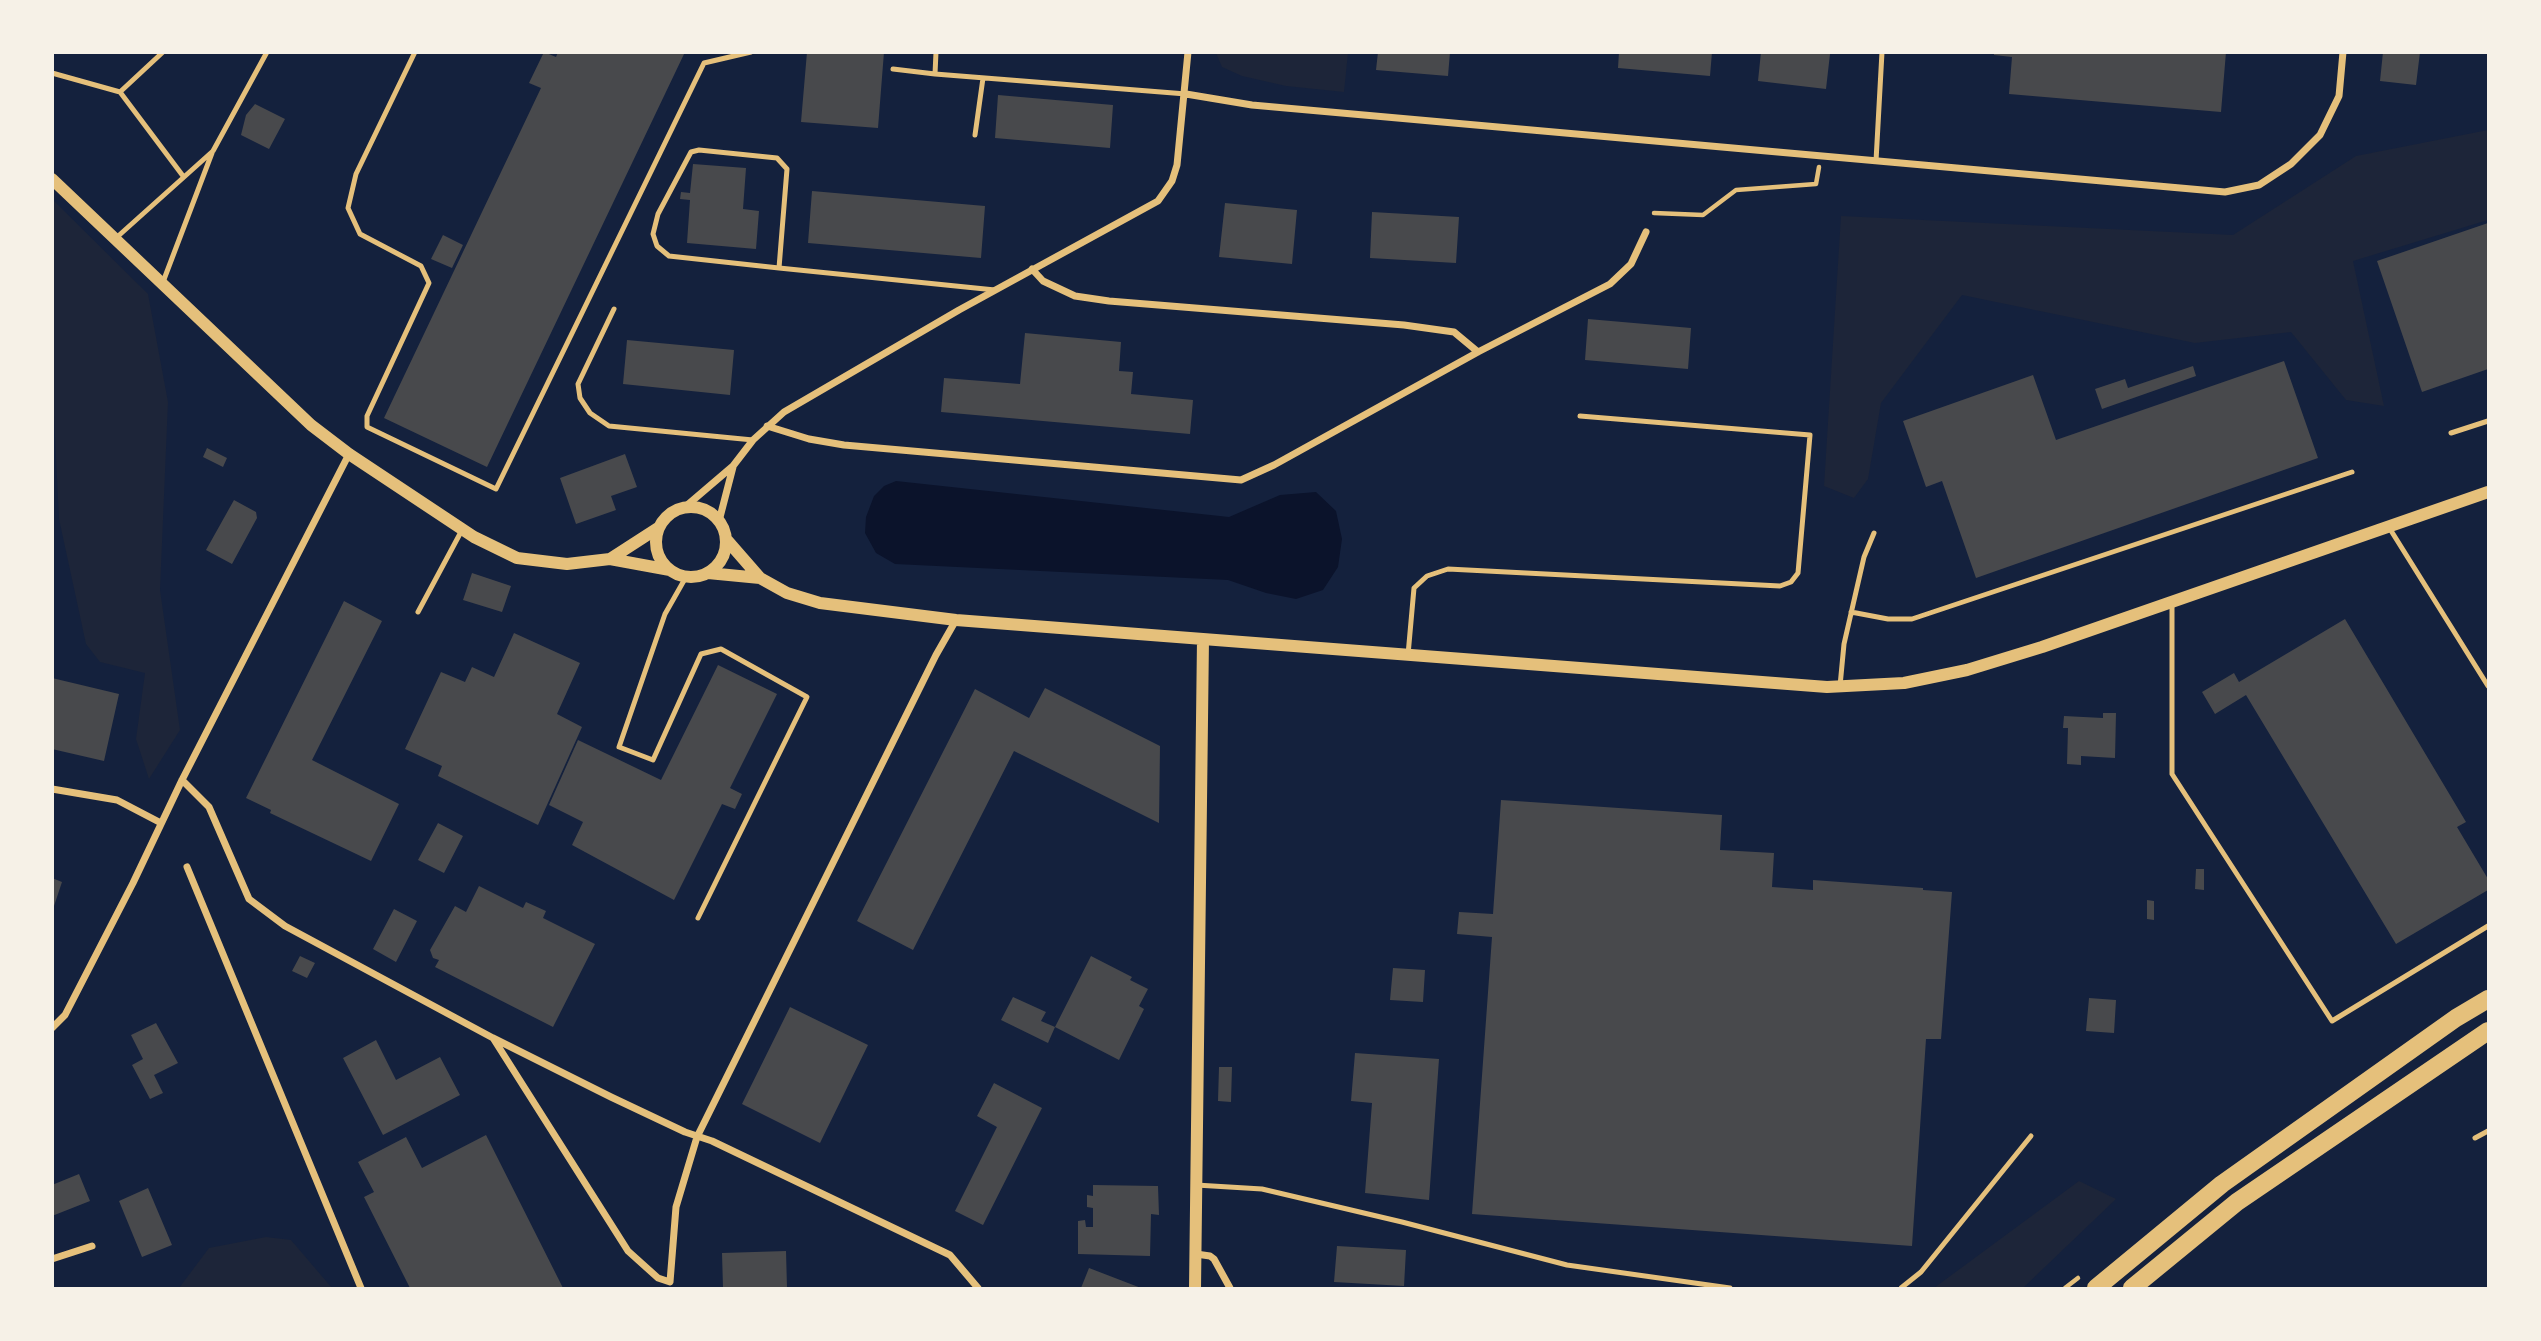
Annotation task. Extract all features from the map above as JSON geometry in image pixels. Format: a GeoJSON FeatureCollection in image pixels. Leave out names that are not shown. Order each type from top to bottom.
{"type":"FeatureCollection","features":[{"type":"Feature","properties":{"kind":"main road"},"geometry":{"type":"LineString","coordinates":[[2096,1289],[2222,1184],[2456,1018],[2488,999]]}},
{"type":"Feature","properties":{"kind":"main road"},"geometry":{"type":"LineString","coordinates":[[2132,1289],[2237,1202],[2488,1031]]}},
{"type":"Feature","properties":{"kind":"street"},"geometry":{"type":"LineString","coordinates":[[610,559],[658,528],[669,514],[685,507],[733,466],[767,426],[796,405],[1032,269],[1158,201],[1172,181],[1177,165],[1188,52]]}},
{"type":"Feature","properties":{"kind":"street"},"geometry":{"type":"LineString","coordinates":[[1186,94],[1252,105],[2225,192],[2259,185],[2291,164],[2320,135],[2339,96],[2343,52]]}},
{"type":"Feature","properties":{"kind":"street"},"geometry":{"type":"LineString","coordinates":[[52,179],[311,425],[349,454],[462,530],[517,558],[567,564],[610,559],[670,570],[686,577],[708,573],[760,578]]}},
{"type":"Feature","properties":{"kind":"street"},"geometry":{"type":"LineString","coordinates":[[767,426],[809,439],[844,445],[1241,480],[1274,466],[1478,352],[1610,284],[1631,264],[1646,232]]}},
{"type":"Feature","properties":{"kind":"street"},"geometry":{"type":"LineString","coordinates":[[1032,269],[1043,281],[1075,296],[1404,325],[1454,332],[1478,352]]}},
{"type":"Feature","properties":{"kind":"street"},"geometry":{"type":"LineString","coordinates":[[52,1028],[65,1015],[349,454]]}},
{"type":"Feature","properties":{"kind":"street"},"geometry":{"type":"LineString","coordinates":[[719,521],[733,466]]}},
{"type":"Feature","properties":{"kind":"street"},"geometry":{"type":"LineString","coordinates":[[685,507],[698,507],[710,512],[719,521],[726,539],[760,578],[788,593],[820,603],[956,620],[1840,686],[1904,683],[1967,670],[2042,647],[2488,492]]}},
{"type":"Feature","properties":{"kind":"street"},"geometry":{"type":"LineString","coordinates":[[658,528],[657,551],[670,570]]}},
{"type":"Feature","properties":{"kind":"street"},"geometry":{"type":"LineString","coordinates":[[708,573],[722,558],[726,539]]}},
{"type":"Feature","properties":{"kind":"street"},"geometry":{"type":"LineString","coordinates":[[493,1038],[628,1251],[658,1278],[670,1285],[676,1208],[697,1137],[936,655],[956,620]]}},
{"type":"Feature","properties":{"kind":"street"},"geometry":{"type":"LineString","coordinates":[[1195,1289],[1203,639]]}},
{"type":"Feature","properties":{"kind":"street"},"geometry":{"type":"LineString","coordinates":[[182,780],[209,807],[249,899],[285,926],[493,1038],[950,1255],[978,1289]]}},
{"type":"Feature","properties":{"kind":"street"},"geometry":{"type":"LineString","coordinates":[[52,789],[117,800],[161,823]]}},
{"type":"Feature","properties":{"kind":"street"},"geometry":{"type":"LineString","coordinates":[[187,867],[361,1289]]}},
{"type":"Feature","properties":{"kind":"street"},"geometry":{"type":"LineString","coordinates":[[52,1259],[92,1246]]}},
{"type":"Feature","properties":{"kind":"street"},"geometry":{"type":"LineString","coordinates":[[1196,1254],[1214,1259],[1230,1289]]}},
{"type":"Feature","properties":{"kind":"lane"},"geometry":{"type":"LineString","coordinates":[[120,92],[163,52]]}},
{"type":"Feature","properties":{"kind":"lane"},"geometry":{"type":"LineString","coordinates":[[163,282],[213,150],[267,52]]}},
{"type":"Feature","properties":{"kind":"lane"},"geometry":{"type":"LineString","coordinates":[[415,52],[356,174],[348,208],[360,234],[421,266],[429,283],[367,416],[367,427],[496,489],[704,63],[751,52]]}},
{"type":"Feature","properties":{"kind":"lane"},"geometry":{"type":"LineString","coordinates":[[935,74],[936,52]]}},
{"type":"Feature","properties":{"kind":"lane"},"geometry":{"type":"LineString","coordinates":[[1876,161],[1882,52]]}},
{"type":"Feature","properties":{"kind":"lane"},"geometry":{"type":"LineString","coordinates":[[893,69],[1186,94]]}},
{"type":"Feature","properties":{"kind":"lane"},"geometry":{"type":"LineString","coordinates":[[52,73],[120,92],[183,176]]}},
{"type":"Feature","properties":{"kind":"lane"},"geometry":{"type":"LineString","coordinates":[[975,135],[983,78]]}},
{"type":"Feature","properties":{"kind":"lane"},"geometry":{"type":"LineString","coordinates":[[116,238],[213,150]]}},
{"type":"Feature","properties":{"kind":"lane"},"geometry":{"type":"LineString","coordinates":[[779,268],[787,169],[777,158],[699,150],[691,152],[658,214],[653,233],[657,246],[669,256],[779,268],[995,290]]}},
{"type":"Feature","properties":{"kind":"lane"},"geometry":{"type":"LineString","coordinates":[[614,309],[578,384],[580,398],[590,413],[609,426],[753,440]]}},
{"type":"Feature","properties":{"kind":"lane"},"geometry":{"type":"LineString","coordinates":[[1408,655],[1414,588],[1427,576],[1448,569],[1780,586],[1791,582],[1798,573],[1810,435],[1580,416]]}},
{"type":"Feature","properties":{"kind":"lane"},"geometry":{"type":"LineString","coordinates":[[2451,433],[2488,421]]}},
{"type":"Feature","properties":{"kind":"lane"},"geometry":{"type":"LineString","coordinates":[[1851,612],[1888,620],[1912,619],[2352,472]]}},
{"type":"Feature","properties":{"kind":"lane"},"geometry":{"type":"LineString","coordinates":[[2388,527],[2488,686]]}},
{"type":"Feature","properties":{"kind":"lane"},"geometry":{"type":"LineString","coordinates":[[418,612],[462,530]]}},
{"type":"Feature","properties":{"kind":"lane"},"geometry":{"type":"LineString","coordinates":[[1840,686],[1844,644],[1851,612],[1864,557],[1874,533]]}},
{"type":"Feature","properties":{"kind":"lane"},"geometry":{"type":"LineString","coordinates":[[686,577],[665,614],[619,747],[653,760],[701,654],[721,649],[807,697],[698,918]]}},
{"type":"Feature","properties":{"kind":"lane"},"geometry":{"type":"LineString","coordinates":[[2172,602],[2172,774],[2332,1021],[2488,926]]}},
{"type":"Feature","properties":{"kind":"lane"},"geometry":{"type":"LineString","coordinates":[[2475,1138],[2488,1131]]}},
{"type":"Feature","properties":{"kind":"lane"},"geometry":{"type":"LineString","coordinates":[[1900,1289],[1921,1272],[2031,1136]]}},
{"type":"Feature","properties":{"kind":"lane"},"geometry":{"type":"LineString","coordinates":[[1196,1185],[1262,1189],[1567,1265],[1730,1289]]}},
{"type":"Feature","properties":{"kind":"path"},"geometry":{"type":"LineString","coordinates":[[1654,213],[1703,215],[1736,190],[1816,184],[1820,156]]}},
{"type":"Feature","properties":{"kind":"shaded area"},"geometry":{"type":"Polygon","coordinates":[[[1216,53],[1348,53],[1344,92],[1286,86],[1242,76],[1222,67],[1216,53]]]}},
{"type":"Feature","properties":{"kind":"shaded area"},"geometry":{"type":"Polygon","coordinates":[[[2488,130],[2488,220],[2353,261],[2384,406],[2346,400],[2291,332],[2195,343],[1962,295],[1881,403],[1868,479],[1854,498],[1824,486],[1841,216],[2233,235],[2356,156],[2488,130]]]}},
{"type":"Feature","properties":{"kind":"shaded area"},"geometry":{"type":"Polygon","coordinates":[[[52,199],[148,294],[168,402],[160,590],[180,730],[149,779],[136,739],[145,673],[100,662],[86,644],[59,519],[52,415],[52,199]]]}},
{"type":"Feature","properties":{"kind":"shaded area"},"geometry":{"type":"Polygon","coordinates":[[[896,481],[1229,517],[1280,495],[1316,492],[1336,511],[1342,539],[1338,567],[1323,590],[1296,599],[1266,593],[1228,580],[895,564],[876,553],[865,533],[866,517],[874,496],[884,486],[896,481]]]}},
{"type":"Feature","properties":{"kind":"shaded area"},"geometry":{"type":"Polygon","coordinates":[[[2079,1181],[2116,1199],[2023,1288],[1934,1288],[2079,1181]]]}},
{"type":"Feature","properties":{"kind":"shaded area"},"geometry":{"type":"Polygon","coordinates":[[[266,1237],[291,1240],[332,1288],[179,1288],[209,1248],[266,1237]]]}},
{"type":"Feature","properties":{"kind":"building"},"geometry":{"type":"Polygon","coordinates":[[[544,52],[556,57],[558,52],[685,52],[487,467],[384,418],[541,88],[529,83],[544,52]]]}},
{"type":"Feature","properties":{"kind":"building"},"geometry":{"type":"Polygon","coordinates":[[[807,52],[884,52],[878,128],[801,122],[807,52]]]}},
{"type":"Feature","properties":{"kind":"building"},"geometry":{"type":"Polygon","coordinates":[[[1378,52],[1450,52],[1448,76],[1376,70],[1378,52]]]}},
{"type":"Feature","properties":{"kind":"building"},"geometry":{"type":"Polygon","coordinates":[[[1619,52],[1712,52],[1710,76],[1618,68],[1619,52]]]}},
{"type":"Feature","properties":{"kind":"building"},"geometry":{"type":"Polygon","coordinates":[[[1761,52],[1830,54],[1826,89],[1758,81],[1761,52]]]}},
{"type":"Feature","properties":{"kind":"building"},"geometry":{"type":"Polygon","coordinates":[[[1994,52],[2226,52],[2221,112],[2009,94],[2012,57],[1994,55],[1994,52]]]}},
{"type":"Feature","properties":{"kind":"building"},"geometry":{"type":"Polygon","coordinates":[[[2383,52],[2420,52],[2416,85],[2380,81],[2383,52]]]}},
{"type":"Feature","properties":{"kind":"building"},"geometry":{"type":"Polygon","coordinates":[[[998,95],[1113,105],[1110,148],[995,138],[998,95]]]}},
{"type":"Feature","properties":{"kind":"building"},"geometry":{"type":"Polygon","coordinates":[[[255,104],[285,119],[269,149],[241,135],[246,115],[255,104]]]}},
{"type":"Feature","properties":{"kind":"building"},"geometry":{"type":"Polygon","coordinates":[[[693,164],[746,168],[743,209],[759,211],[756,249],[687,243],[690,200],[680,199],[681,192],[690,193],[693,164]]]}},
{"type":"Feature","properties":{"kind":"building"},"geometry":{"type":"Polygon","coordinates":[[[812,191],[985,206],[981,258],[808,243],[812,191]]]}},
{"type":"Feature","properties":{"kind":"building"},"geometry":{"type":"Polygon","coordinates":[[[1225,203],[1297,210],[1292,264],[1219,257],[1225,203]]]}},
{"type":"Feature","properties":{"kind":"building"},"geometry":{"type":"Polygon","coordinates":[[[1372,212],[1459,217],[1456,263],[1370,258],[1372,212]]]}},
{"type":"Feature","properties":{"kind":"building"},"geometry":{"type":"Polygon","coordinates":[[[2488,223],[2488,369],[2422,392],[2377,261],[2488,223]]]}},
{"type":"Feature","properties":{"kind":"building"},"geometry":{"type":"Polygon","coordinates":[[[443,235],[463,245],[452,268],[431,259],[443,235]]]}},
{"type":"Feature","properties":{"kind":"building"},"geometry":{"type":"Polygon","coordinates":[[[1588,319],[1691,328],[1688,369],[1585,360],[1588,319]]]}},
{"type":"Feature","properties":{"kind":"building"},"geometry":{"type":"Polygon","coordinates":[[[1025,333],[1121,342],[1119,371],[1133,372],[1131,394],[1193,400],[1190,434],[941,412],[944,378],[1020,384],[1025,333]]]}},
{"type":"Feature","properties":{"kind":"building"},"geometry":{"type":"Polygon","coordinates":[[[627,340],[734,350],[730,395],[623,384],[627,340]]]}},
{"type":"Feature","properties":{"kind":"building"},"geometry":{"type":"Polygon","coordinates":[[[2284,361],[2318,458],[1976,578],[1942,481],[1926,487],[1903,421],[2033,375],[2056,440],[2284,361]]]}},
{"type":"Feature","properties":{"kind":"building"},"geometry":{"type":"Polygon","coordinates":[[[2193,366],[2196,376],[2102,409],[2095,389],[2125,379],[2128,388],[2193,366]]]}},
{"type":"Feature","properties":{"kind":"building"},"geometry":{"type":"Polygon","coordinates":[[[207,448],[227,458],[223,467],[203,457],[207,448]]]}},
{"type":"Feature","properties":{"kind":"building"},"geometry":{"type":"Polygon","coordinates":[[[625,454],[637,487],[611,496],[616,510],[576,524],[560,478],[625,454]]]}},
{"type":"Feature","properties":{"kind":"building"},"geometry":{"type":"Polygon","coordinates":[[[234,500],[256,512],[257,518],[232,564],[206,550],[234,500]]]}},
{"type":"Feature","properties":{"kind":"building"},"geometry":{"type":"Polygon","coordinates":[[[472,573],[511,586],[502,612],[463,600],[472,573]]]}},
{"type":"Feature","properties":{"kind":"building"},"geometry":{"type":"Polygon","coordinates":[[[344,601],[382,621],[312,760],[399,804],[371,861],[270,813],[271,810],[246,798],[344,601]]]}},
{"type":"Feature","properties":{"kind":"building"},"geometry":{"type":"Polygon","coordinates":[[[2345,619],[2466,822],[2457,827],[2488,879],[2488,890],[2396,944],[2246,695],[2215,714],[2202,692],[2234,673],[2239,682],[2345,619]]]}},
{"type":"Feature","properties":{"kind":"building"},"geometry":{"type":"Polygon","coordinates":[[[514,633],[580,663],[557,714],[582,727],[538,825],[438,776],[442,766],[405,749],[441,672],[465,682],[472,667],[494,677],[514,633]]]}},
{"type":"Feature","properties":{"kind":"building"},"geometry":{"type":"Polygon","coordinates":[[[718,665],[777,694],[730,788],[742,794],[735,809],[722,804],[674,900],[572,845],[583,822],[549,805],[578,740],[661,780],[718,665]]]}},
{"type":"Feature","properties":{"kind":"building"},"geometry":{"type":"Polygon","coordinates":[[[52,678],[119,694],[104,761],[52,749],[52,678]]]}},
{"type":"Feature","properties":{"kind":"building"},"geometry":{"type":"Polygon","coordinates":[[[1045,688],[1160,746],[1159,823],[1014,751],[913,950],[857,921],[975,689],[1029,718],[1045,688]]]}},
{"type":"Feature","properties":{"kind":"building"},"geometry":{"type":"Polygon","coordinates":[[[2103,713],[2116,713],[2115,758],[2081,756],[2081,765],[2067,764],[2068,728],[2063,728],[2064,716],[2103,718],[2103,713]]]}},
{"type":"Feature","properties":{"kind":"building"},"geometry":{"type":"Polygon","coordinates":[[[1501,800],[1722,815],[1720,850],[1774,853],[1772,887],[1813,890],[1813,880],[1952,892],[1941,1039],[1926,1039],[1912,1246],[1472,1214],[1492,937],[1457,934],[1459,912],[1493,914],[1501,800]]]}},
{"type":"Feature","properties":{"kind":"building"},"geometry":{"type":"Polygon","coordinates":[[[438,823],[463,836],[444,873],[418,860],[438,823]]]}},
{"type":"Feature","properties":{"kind":"building"},"geometry":{"type":"Polygon","coordinates":[[[2196,869],[2204,869],[2204,890],[2195,889],[2196,869]]]}},
{"type":"Feature","properties":{"kind":"building"},"geometry":{"type":"Polygon","coordinates":[[[52,878],[62,882],[53,909],[52,909],[52,878]]]}},
{"type":"Feature","properties":{"kind":"building"},"geometry":{"type":"Polygon","coordinates":[[[479,886],[523,908],[526,902],[546,911],[543,918],[595,944],[553,1027],[435,967],[439,960],[433,958],[430,950],[455,906],[466,912],[479,886]]]}},
{"type":"Feature","properties":{"kind":"building"},"geometry":{"type":"Polygon","coordinates":[[[2147,900],[2154,901],[2154,920],[2147,919],[2147,900]]]}},
{"type":"Feature","properties":{"kind":"building"},"geometry":{"type":"Polygon","coordinates":[[[394,909],[417,921],[396,962],[373,949],[394,909]]]}},
{"type":"Feature","properties":{"kind":"building"},"geometry":{"type":"Polygon","coordinates":[[[300,956],[315,963],[307,978],[292,971],[300,956]]]}},
{"type":"Feature","properties":{"kind":"building"},"geometry":{"type":"Polygon","coordinates":[[[1091,956],[1132,977],[1130,980],[1148,989],[1139,1006],[1144,1009],[1119,1060],[1055,1027],[1091,956]]]}},
{"type":"Feature","properties":{"kind":"building"},"geometry":{"type":"Polygon","coordinates":[[[1393,968],[1425,970],[1423,1002],[1390,1000],[1393,968]]]}},
{"type":"Feature","properties":{"kind":"building"},"geometry":{"type":"Polygon","coordinates":[[[1013,997],[1046,1012],[1041,1021],[1055,1027],[1048,1043],[1001,1020],[1013,997]]]}},
{"type":"Feature","properties":{"kind":"building"},"geometry":{"type":"Polygon","coordinates":[[[2089,998],[2116,1000],[2114,1033],[2086,1031],[2089,998]]]}},
{"type":"Feature","properties":{"kind":"building"},"geometry":{"type":"Polygon","coordinates":[[[790,1007],[868,1045],[820,1143],[742,1104],[790,1007]]]}},
{"type":"Feature","properties":{"kind":"building"},"geometry":{"type":"Polygon","coordinates":[[[156,1023],[178,1063],[154,1075],[163,1093],[150,1099],[132,1065],[143,1059],[131,1035],[156,1023]]]}},
{"type":"Feature","properties":{"kind":"building"},"geometry":{"type":"Polygon","coordinates":[[[376,1040],[396,1080],[440,1057],[460,1095],[383,1135],[343,1058],[376,1040]]]}},
{"type":"Feature","properties":{"kind":"building"},"geometry":{"type":"Polygon","coordinates":[[[1355,1053],[1439,1059],[1429,1200],[1365,1193],[1372,1103],[1351,1101],[1355,1053]]]}},
{"type":"Feature","properties":{"kind":"building"},"geometry":{"type":"Polygon","coordinates":[[[1219,1067],[1232,1067],[1231,1102],[1218,1101],[1219,1067]]]}},
{"type":"Feature","properties":{"kind":"building"},"geometry":{"type":"Polygon","coordinates":[[[994,1083],[1042,1108],[983,1225],[955,1211],[997,1127],[977,1116],[994,1083]]]}},
{"type":"Feature","properties":{"kind":"building"},"geometry":{"type":"Polygon","coordinates":[[[486,1135],[563,1288],[410,1288],[364,1197],[374,1192],[358,1162],[406,1137],[422,1168],[486,1135]]]}},
{"type":"Feature","properties":{"kind":"building"},"geometry":{"type":"Polygon","coordinates":[[[79,1174],[90,1201],[52,1216],[52,1185],[79,1174]]]}},
{"type":"Feature","properties":{"kind":"building"},"geometry":{"type":"Polygon","coordinates":[[[1093,1185],[1158,1186],[1159,1215],[1151,1214],[1150,1256],[1078,1254],[1078,1221],[1085,1220],[1086,1227],[1093,1227],[1093,1208],[1087,1207],[1087,1195],[1093,1196],[1093,1185]]]}},
{"type":"Feature","properties":{"kind":"building"},"geometry":{"type":"Polygon","coordinates":[[[148,1188],[172,1245],[142,1257],[119,1201],[148,1188]]]}},
{"type":"Feature","properties":{"kind":"building"},"geometry":{"type":"Polygon","coordinates":[[[1337,1246],[1406,1250],[1404,1286],[1334,1282],[1337,1246]]]}},
{"type":"Feature","properties":{"kind":"building"},"geometry":{"type":"Polygon","coordinates":[[[786,1251],[787,1288],[723,1288],[722,1253],[786,1251]]]}},
{"type":"Feature","properties":{"kind":"building"},"geometry":{"type":"Polygon","coordinates":[[[1089,1268],[1141,1288],[1081,1288],[1089,1268]]]}}]}
